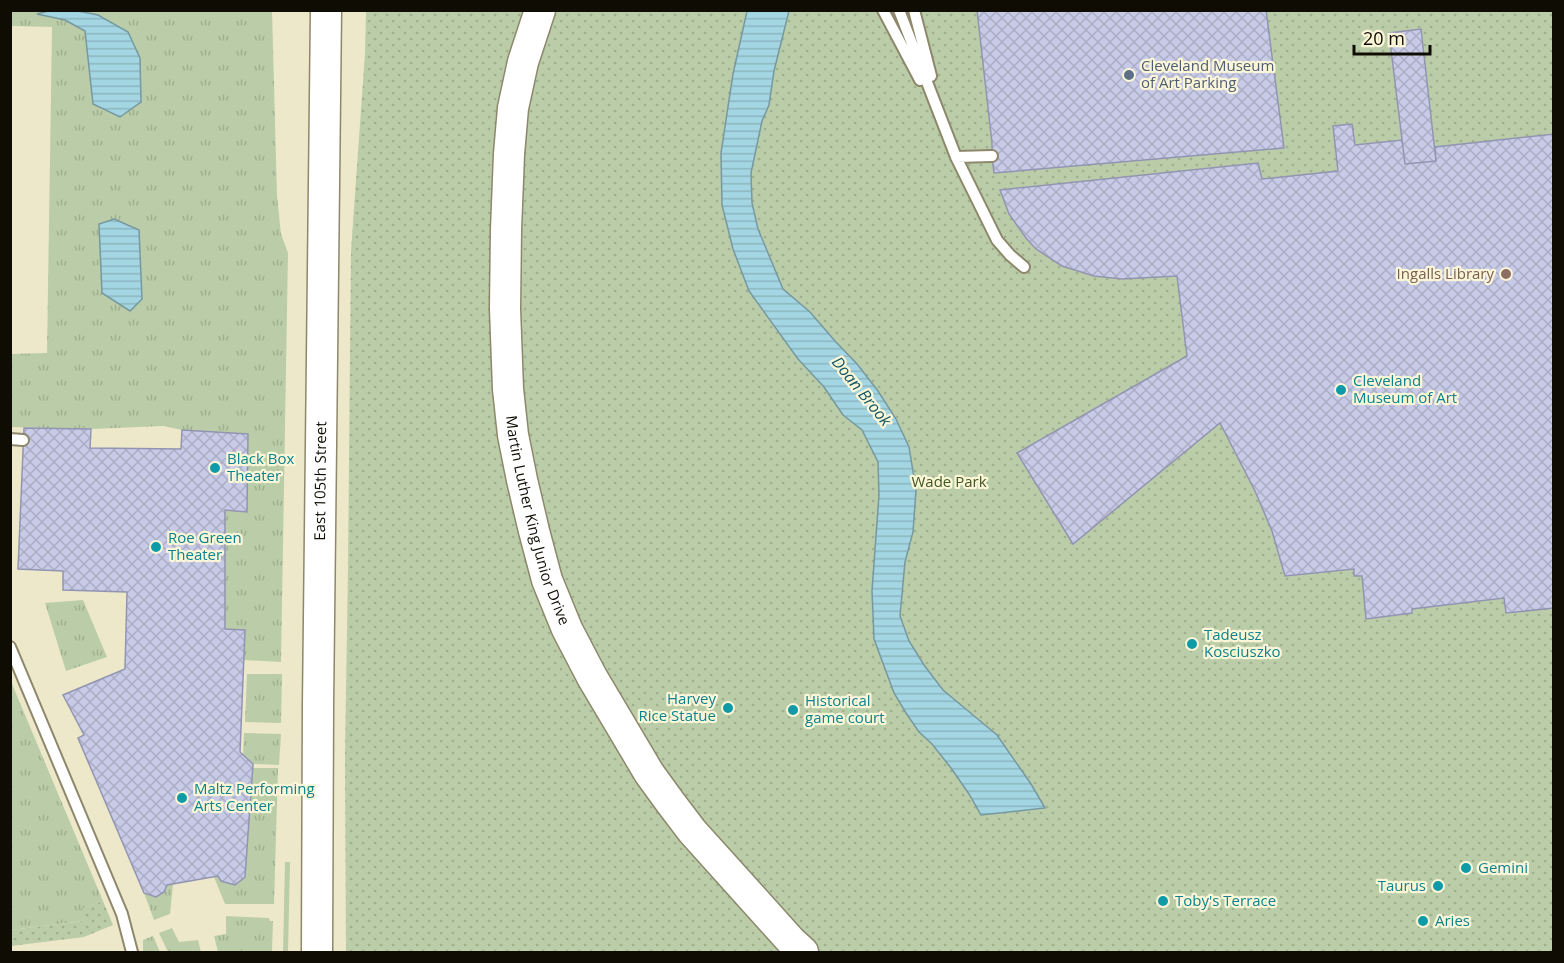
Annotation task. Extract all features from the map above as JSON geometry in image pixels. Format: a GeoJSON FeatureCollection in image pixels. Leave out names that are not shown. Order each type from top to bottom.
{"type":"FeatureCollection","features":[{"type":"Feature","properties":{"kind":"main road","name":"East 105th Street"},"geometry":{"type":"LineString","coordinates":[[317,952],[326,10]]}},
{"type":"Feature","properties":{"kind":"main road","name":"Martin Luther King Junior Drive"},"geometry":{"type":"LineString","coordinates":[[540,10],[523,62],[513,108],[507,208],[506,309],[508,389],[513,435],[547,580],[567,630],[592,677],[650,773],[670,802],[713,855],[803,952]]}},
{"type":"Feature","properties":{"kind":"lane"},"geometry":{"type":"LineString","coordinates":[[883,10],[942,122]]}},
{"type":"Feature","properties":{"kind":"lane"},"geometry":{"type":"LineString","coordinates":[[900,10],[956,157],[998,240],[1024,267]]}},
{"type":"Feature","properties":{"kind":"lane"},"geometry":{"type":"LineString","coordinates":[[914,10],[942,122]]}},
{"type":"Feature","properties":{"kind":"lane"},"geometry":{"type":"LineString","coordinates":[[956,157],[992,156]]}},
{"type":"Feature","properties":{"kind":"lane"},"geometry":{"type":"LineString","coordinates":[[10,439],[23,440]]}},
{"type":"Feature","properties":{"kind":"lane"},"geometry":{"type":"LineString","coordinates":[[10,647],[122,914],[132,952]]}},
{"type":"Feature","properties":{"kind":"green space"},"geometry":{"type":"Polygon","coordinates":[[[11,11],[272,11],[277,196],[281,234],[288,253],[281,662],[244,660],[245,630],[225,629],[225,510],[247,511],[248,434],[182,430],[163,426],[91,429],[11,427],[10,354],[47,353],[52,27],[11,26],[11,11]]]}},
{"type":"Feature","properties":{"kind":"green space","name":"Wade Park"},"geometry":{"type":"Polygon","coordinates":[[[366,11],[1553,11],[1553,952],[346,952],[345,756],[351,251],[366,11]]]}},
{"type":"Feature","properties":{"kind":"green space"},"geometry":{"type":"Polygon","coordinates":[[[83,600],[107,657],[66,671],[45,603],[83,600]]]}},
{"type":"Feature","properties":{"kind":"green space"},"geometry":{"type":"Polygon","coordinates":[[[247,674],[282,674],[281,723],[245,722],[247,674]]]}},
{"type":"Feature","properties":{"kind":"green space"},"geometry":{"type":"Polygon","coordinates":[[[10,679],[103,901],[80,910],[83,921],[11,930],[10,679]]]}},
{"type":"Feature","properties":{"kind":"green space"},"geometry":{"type":"Polygon","coordinates":[[[244,733],[281,734],[279,765],[253,764],[243,755],[244,733]]]}},
{"type":"Feature","properties":{"kind":"green space"},"geometry":{"type":"Polygon","coordinates":[[[252,768],[278,768],[274,904],[225,904],[214,877],[218,876],[221,881],[235,885],[244,877],[252,768]]]}},
{"type":"Feature","properties":{"kind":"green space"},"geometry":{"type":"Polygon","coordinates":[[[285,862],[290,862],[288,952],[283,952],[285,862]]]}},
{"type":"Feature","properties":{"kind":"green space"},"geometry":{"type":"Polygon","coordinates":[[[173,884],[170,914],[154,920],[144,893],[156,897],[167,885],[173,884]]]}},
{"type":"Feature","properties":{"kind":"green space"},"geometry":{"type":"Polygon","coordinates":[[[103,901],[113,925],[84,937],[11,946],[11,930],[83,921],[79,910],[103,901]]]}},
{"type":"Feature","properties":{"kind":"green space"},"geometry":{"type":"Polygon","coordinates":[[[226,916],[269,918],[273,921],[272,952],[218,952],[214,936],[226,934],[226,916]]]}},
{"type":"Feature","properties":{"kind":"green space"},"geometry":{"type":"Polygon","coordinates":[[[172,928],[179,942],[198,940],[201,952],[168,952],[159,933],[172,928]]]}},
{"type":"Feature","properties":{"kind":"green space"},"geometry":{"type":"Polygon","coordinates":[[[153,936],[160,952],[143,952],[143,940],[153,936]]]}},
{"type":"Feature","properties":{"kind":"water"},"geometry":{"type":"Polygon","coordinates":[[[48,11],[78,11],[98,15],[128,32],[140,58],[141,102],[120,117],[93,104],[85,31],[65,20],[37,14],[48,11]]]}},
{"type":"Feature","properties":{"kind":"water","name":"Doan Brook"},"geometry":{"type":"Polygon","coordinates":[[[747,11],[789,11],[774,71],[769,105],[762,121],[751,173],[752,203],[758,229],[783,289],[810,312],[857,364],[896,419],[909,447],[916,490],[913,532],[905,562],[900,616],[909,641],[943,690],[997,735],[1045,808],[981,815],[951,768],[919,732],[894,693],[874,639],[872,591],[879,495],[878,462],[862,430],[843,415],[824,387],[798,359],[749,291],[733,249],[722,205],[721,153],[733,74],[747,11]]]}},
{"type":"Feature","properties":{"kind":"water"},"geometry":{"type":"Polygon","coordinates":[[[114,219],[139,230],[142,299],[130,311],[102,293],[99,224],[114,219]]]}},
{"type":"Feature","properties":{"kind":"building","name":"Cleveland Museum of Art Parking"},"geometry":{"type":"Polygon","coordinates":[[[977,10],[1266,10],[1284,148],[994,173],[977,10]]]}},
{"type":"Feature","properties":{"kind":"building"},"geometry":{"type":"Polygon","coordinates":[[[1421,29],[1436,161],[1405,164],[1389,33],[1421,29]]]}},
{"type":"Feature","properties":{"kind":"building","name":"Cleveland Museum of Art"},"geometry":{"type":"Polygon","coordinates":[[[1352,124],[1355,145],[1402,140],[1405,164],[1436,161],[1435,147],[1554,134],[1554,608],[1506,613],[1504,598],[1412,609],[1412,613],[1366,619],[1362,576],[1354,576],[1354,569],[1285,576],[1272,531],[1255,491],[1220,423],[1073,544],[1017,453],[1187,356],[1177,276],[1122,279],[1094,276],[1062,266],[1036,249],[1026,238],[1009,214],[1000,190],[1258,163],[1262,179],[1338,171],[1333,126],[1352,124]]]}},
{"type":"Feature","properties":{"kind":"building"},"geometry":{"type":"Polygon","coordinates":[[[24,428],[91,429],[90,448],[181,449],[182,430],[248,434],[247,512],[225,510],[225,629],[245,630],[240,752],[253,764],[245,877],[235,885],[221,881],[218,876],[167,885],[164,892],[156,897],[144,893],[78,738],[84,735],[63,695],[125,669],[127,592],[63,590],[63,571],[18,569],[24,428]]]}},
{"type":"Feature","properties":{"kind":"place","name":"Cleveland Museum of Art Parking"},"geometry":{"type":"Point","coordinates":[1129,75]}},
{"type":"Feature","properties":{"kind":"place","name":"Ingalls Library"},"geometry":{"type":"Point","coordinates":[1506,274]}},
{"type":"Feature","properties":{"kind":"place","name":"Cleveland Museum of Art"},"geometry":{"type":"Point","coordinates":[1341,390]}},
{"type":"Feature","properties":{"kind":"place","name":"Black Box Theater"},"geometry":{"type":"Point","coordinates":[215,468]}},
{"type":"Feature","properties":{"kind":"place","name":"Roe Green Theater"},"geometry":{"type":"Point","coordinates":[156,547]}},
{"type":"Feature","properties":{"kind":"place","name":"Tadeusz Kosciuszko"},"geometry":{"type":"Point","coordinates":[1192,644]}},
{"type":"Feature","properties":{"kind":"place","name":"Harvey Rice Statue"},"geometry":{"type":"Point","coordinates":[728,708]}},
{"type":"Feature","properties":{"kind":"place","name":"Historical game court"},"geometry":{"type":"Point","coordinates":[793,710]}},
{"type":"Feature","properties":{"kind":"place","name":"Maltz Performing Arts Center"},"geometry":{"type":"Point","coordinates":[182,798]}},
{"type":"Feature","properties":{"kind":"place","name":"Gemini"},"geometry":{"type":"Point","coordinates":[1466,868]}},
{"type":"Feature","properties":{"kind":"place","name":"Taurus"},"geometry":{"type":"Point","coordinates":[1438,886]}},
{"type":"Feature","properties":{"kind":"place","name":"Toby's Terrace"},"geometry":{"type":"Point","coordinates":[1163,901]}},
{"type":"Feature","properties":{"kind":"place","name":"Aries"},"geometry":{"type":"Point","coordinates":[1423,921]}}]}
